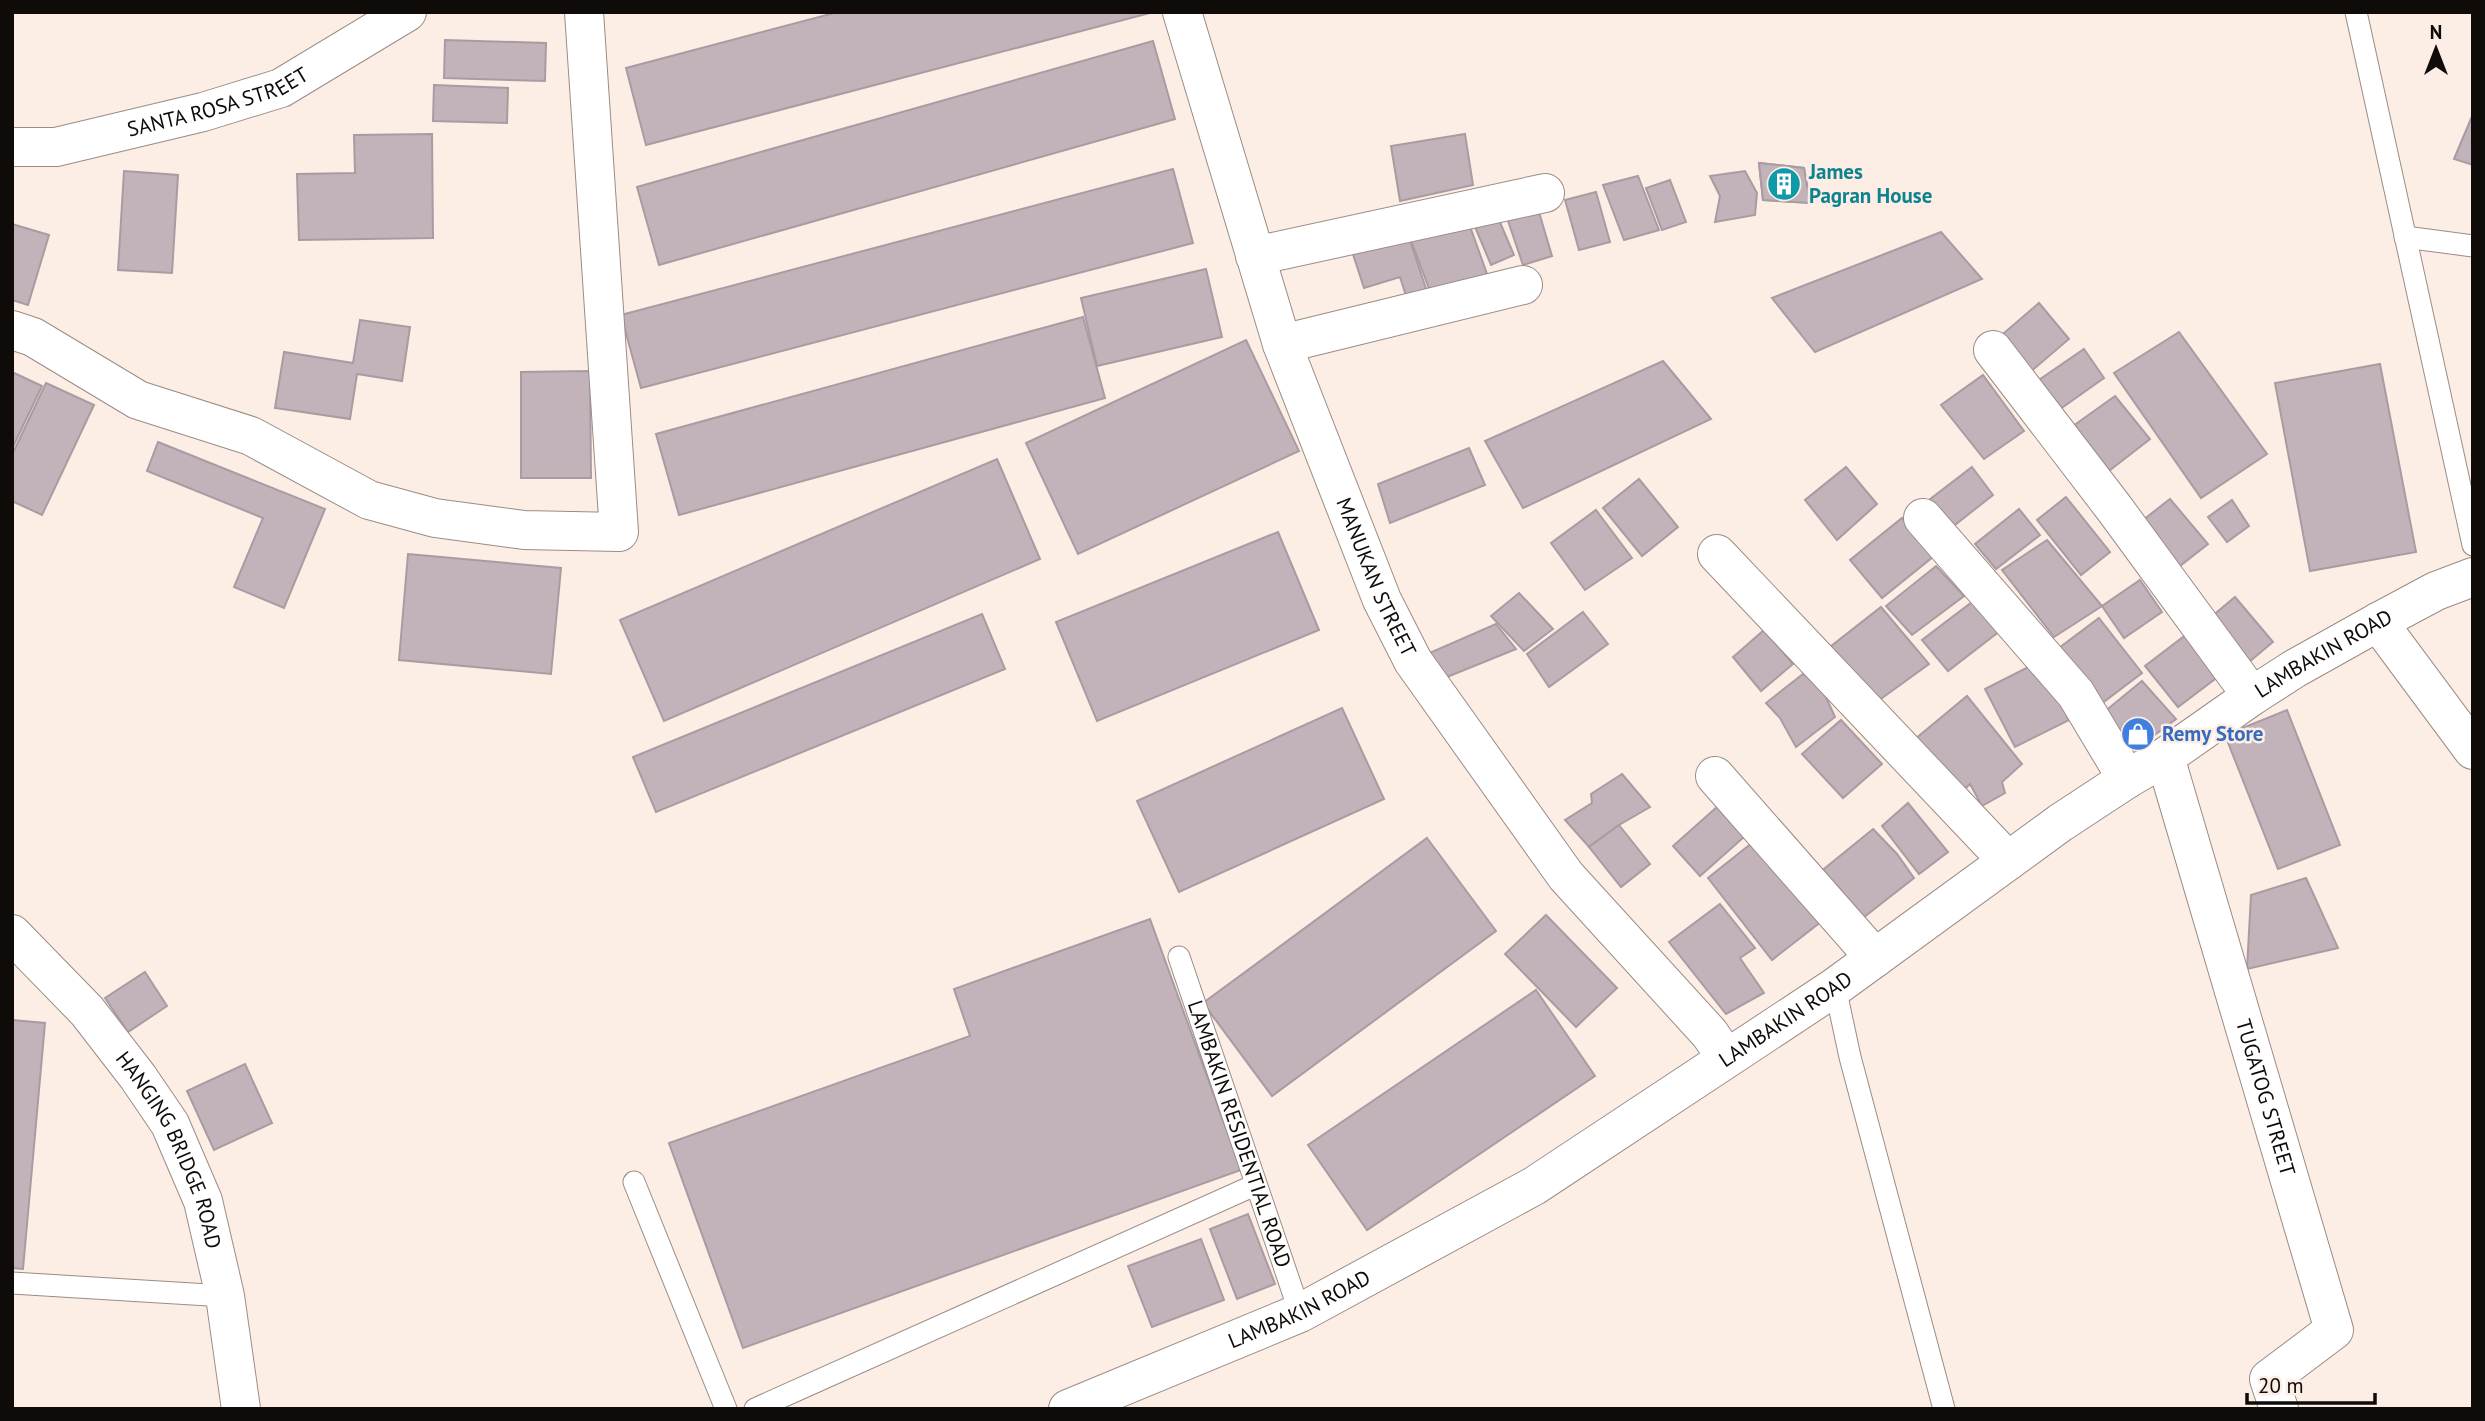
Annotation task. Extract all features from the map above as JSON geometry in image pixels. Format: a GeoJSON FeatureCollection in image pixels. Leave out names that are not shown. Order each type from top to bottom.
{"type":"FeatureCollection","features":[{"type":"Feature","properties":{"kind":"street","name":"SANTA ROSA STREET"},"geometry":{"type":"LineString","coordinates":[[12,147],[56,147],[203,112],[281,88],[407,12]]}},
{"type":"Feature","properties":{"kind":"street"},"geometry":{"type":"LineString","coordinates":[[12,330],[33,337],[138,400],[251,436],[369,500],[435,518],[524,530],[619,532],[584,12]]}},
{"type":"Feature","properties":{"kind":"street","name":"MANUKAN STREET"},"geometry":{"type":"LineString","coordinates":[[1182,12],[1282,344],[1382,600],[1413,661],[1566,876],[1710,1034],[1726,1058]]}},
{"type":"Feature","properties":{"kind":"street"},"geometry":{"type":"LineString","coordinates":[[1255,256],[1545,193]]}},
{"type":"Feature","properties":{"kind":"street"},"geometry":{"type":"LineString","coordinates":[[1282,344],[1522,285]]}},
{"type":"Feature","properties":{"kind":"street"},"geometry":{"type":"LineString","coordinates":[[1993,350],[2114,508],[2252,696]]}},
{"type":"Feature","properties":{"kind":"street"},"geometry":{"type":"LineString","coordinates":[[1923,518],[2076,694],[2127,779]]}},
{"type":"Feature","properties":{"kind":"street"},"geometry":{"type":"LineString","coordinates":[[1717,554],[2008,861]]}},
{"type":"Feature","properties":{"kind":"street","name":"LAMBAKIN ROAD"},"geometry":{"type":"LineString","coordinates":[[1068,1409],[1144,1380],[1300,1313],[1534,1186],[1835,987],[2008,861],[2252,696],[2294,669],[2436,591],[2473,578]]}},
{"type":"Feature","properties":{"kind":"street"},"geometry":{"type":"LineString","coordinates":[[2378,622],[2473,750]]}},
{"type":"Feature","properties":{"kind":"street","name":"TUGATOG STREET"},"geometry":{"type":"LineString","coordinates":[[2165,757],[2334,1330],[2269,1380],[2279,1409]]}},
{"type":"Feature","properties":{"kind":"street"},"geometry":{"type":"LineString","coordinates":[[1715,776],[1875,958]]}},
{"type":"Feature","properties":{"kind":"street","name":"HANGING BRIDGE ROAD"},"geometry":{"type":"LineString","coordinates":[[12,934],[87,1011],[170,1124],[203,1201],[225,1296],[240,1409]]}},
{"type":"Feature","properties":{"kind":"lane"},"geometry":{"type":"LineString","coordinates":[[2356,12],[2473,545]]}},
{"type":"Feature","properties":{"kind":"lane"},"geometry":{"type":"LineString","coordinates":[[2406,237],[2473,246]]}},
{"type":"Feature","properties":{"kind":"lane","name":"LAMBAKIN RESIDENTIAL ROAD"},"geometry":{"type":"LineString","coordinates":[[1179,957],[1300,1313]]}},
{"type":"Feature","properties":{"kind":"lane"},"geometry":{"type":"LineString","coordinates":[[1835,987],[1850,1057],[1944,1409]]}},
{"type":"Feature","properties":{"kind":"lane"},"geometry":{"type":"LineString","coordinates":[[634,1182],[726,1409]]}},
{"type":"Feature","properties":{"kind":"lane"},"geometry":{"type":"LineString","coordinates":[[755,1409],[1255,1185]]}},
{"type":"Feature","properties":{"kind":"lane"},"geometry":{"type":"LineString","coordinates":[[12,1283],[225,1296]]}},
{"type":"Feature","properties":{"kind":"building"},"geometry":{"type":"Polygon","coordinates":[[[838,12],[1150,13],[646,145],[626,68],[838,12]]]}},
{"type":"Feature","properties":{"kind":"building"},"geometry":{"type":"Polygon","coordinates":[[[445,40],[546,43],[545,81],[444,78],[445,40]]]}},
{"type":"Feature","properties":{"kind":"building"},"geometry":{"type":"Polygon","coordinates":[[[1153,41],[1175,119],[659,265],[637,187],[1153,41]]]}},
{"type":"Feature","properties":{"kind":"building"},"geometry":{"type":"Polygon","coordinates":[[[434,85],[508,88],[507,123],[433,121],[434,85]]]}},
{"type":"Feature","properties":{"kind":"building"},"geometry":{"type":"Polygon","coordinates":[[[2473,114],[2473,165],[2454,159],[2473,114]]]}},
{"type":"Feature","properties":{"kind":"building"},"geometry":{"type":"Polygon","coordinates":[[[432,134],[433,238],[299,240],[297,174],[355,173],[354,135],[432,134]]]}},
{"type":"Feature","properties":{"kind":"building"},"geometry":{"type":"Polygon","coordinates":[[[1465,134],[1473,185],[1400,201],[1391,146],[1465,134]]]}},
{"type":"Feature","properties":{"kind":"building","name":"James Pagran House"},"geometry":{"type":"Polygon","coordinates":[[[1759,163],[1804,168],[1810,203],[1763,200],[1759,163]]]}},
{"type":"Feature","properties":{"kind":"building","name":"James Pagran House"},"geometry":{"type":"Polygon","coordinates":[[[1759,163],[1804,168],[1810,203],[1763,200],[1759,163]]]}},
{"type":"Feature","properties":{"kind":"building"},"geometry":{"type":"Polygon","coordinates":[[[1173,169],[1193,243],[641,388],[621,315],[1173,169]]]}},
{"type":"Feature","properties":{"kind":"building"},"geometry":{"type":"Polygon","coordinates":[[[124,171],[178,175],[172,273],[118,270],[124,171]]]}},
{"type":"Feature","properties":{"kind":"building"},"geometry":{"type":"Polygon","coordinates":[[[1745,171],[1757,193],[1755,215],[1715,222],[1720,196],[1710,176],[1745,171]]]}},
{"type":"Feature","properties":{"kind":"building"},"geometry":{"type":"Polygon","coordinates":[[[1638,176],[1659,230],[1624,240],[1603,185],[1638,176]]]}},
{"type":"Feature","properties":{"kind":"building"},"geometry":{"type":"Polygon","coordinates":[[[1670,180],[1686,222],[1662,230],[1646,188],[1670,180]]]}},
{"type":"Feature","properties":{"kind":"building"},"geometry":{"type":"Polygon","coordinates":[[[1596,192],[1610,242],[1579,250],[1565,200],[1596,192]]]}},
{"type":"Feature","properties":{"kind":"building"},"geometry":{"type":"Polygon","coordinates":[[[1536,202],[1552,256],[1523,265],[1505,212],[1536,202]]]}},
{"type":"Feature","properties":{"kind":"building"},"geometry":{"type":"Polygon","coordinates":[[[1496,213],[1514,255],[1491,265],[1473,222],[1496,213]]]}},
{"type":"Feature","properties":{"kind":"building"},"geometry":{"type":"Polygon","coordinates":[[[1466,215],[1487,274],[1431,294],[1409,235],[1466,215]]]}},
{"type":"Feature","properties":{"kind":"building"},"geometry":{"type":"Polygon","coordinates":[[[12,224],[49,235],[28,305],[12,300],[12,224]]]}},
{"type":"Feature","properties":{"kind":"building"},"geometry":{"type":"Polygon","coordinates":[[[1405,225],[1429,298],[1409,305],[1400,277],[1364,288],[1349,242],[1405,225]]]}},
{"type":"Feature","properties":{"kind":"building"},"geometry":{"type":"Polygon","coordinates":[[[1941,232],[1982,279],[1815,352],[1772,298],[1941,232]]]}},
{"type":"Feature","properties":{"kind":"building"},"geometry":{"type":"Polygon","coordinates":[[[1206,269],[1222,337],[1097,366],[1081,298],[1206,269]]]}},
{"type":"Feature","properties":{"kind":"building"},"geometry":{"type":"Polygon","coordinates":[[[2039,303],[2069,339],[2029,373],[1997,339],[2039,303]]]}},
{"type":"Feature","properties":{"kind":"building"},"geometry":{"type":"Polygon","coordinates":[[[1083,317],[1105,398],[679,515],[656,434],[1083,317]]]}},
{"type":"Feature","properties":{"kind":"building"},"geometry":{"type":"Polygon","coordinates":[[[360,320],[410,327],[402,381],[357,374],[350,419],[275,408],[284,352],[353,363],[360,320]]]}},
{"type":"Feature","properties":{"kind":"building"},"geometry":{"type":"Polygon","coordinates":[[[2179,332],[2267,454],[2201,498],[2114,373],[2179,332]]]}},
{"type":"Feature","properties":{"kind":"building"},"geometry":{"type":"Polygon","coordinates":[[[1246,340],[1299,451],[1078,554],[1026,443],[1246,340]]]}},
{"type":"Feature","properties":{"kind":"building"},"geometry":{"type":"Polygon","coordinates":[[[2084,349],[2104,378],[2053,414],[2033,384],[2084,349]]]}},
{"type":"Feature","properties":{"kind":"building"},"geometry":{"type":"Polygon","coordinates":[[[1663,361],[1711,419],[1523,508],[1485,441],[1663,361]]]}},
{"type":"Feature","properties":{"kind":"building"},"geometry":{"type":"Polygon","coordinates":[[[2380,364],[2416,552],[2310,571],[2275,383],[2380,364]]]}},
{"type":"Feature","properties":{"kind":"building"},"geometry":{"type":"Polygon","coordinates":[[[590,371],[591,478],[521,478],[521,372],[590,371]]]}},
{"type":"Feature","properties":{"kind":"building"},"geometry":{"type":"Polygon","coordinates":[[[12,372],[42,386],[12,449],[12,372]]]}},
{"type":"Feature","properties":{"kind":"building"},"geometry":{"type":"Polygon","coordinates":[[[1983,375],[2024,431],[1984,459],[1941,405],[1983,375]]]}},
{"type":"Feature","properties":{"kind":"building"},"geometry":{"type":"Polygon","coordinates":[[[46,383],[94,405],[42,515],[12,501],[12,455],[46,383]]]}},
{"type":"Feature","properties":{"kind":"building"},"geometry":{"type":"Polygon","coordinates":[[[2115,396],[2150,439],[2100,478],[2062,434],[2115,396]]]}},
{"type":"Feature","properties":{"kind":"building"},"geometry":{"type":"Polygon","coordinates":[[[158,442],[325,509],[284,608],[234,587],[263,518],[147,471],[158,442]]]}},
{"type":"Feature","properties":{"kind":"building"},"geometry":{"type":"Polygon","coordinates":[[[1469,448],[1485,485],[1390,523],[1378,484],[1469,448]]]}},
{"type":"Feature","properties":{"kind":"building"},"geometry":{"type":"Polygon","coordinates":[[[997,459],[1040,559],[664,721],[620,620],[997,459]]]}},
{"type":"Feature","properties":{"kind":"building"},"geometry":{"type":"Polygon","coordinates":[[[1846,467],[1877,504],[1837,540],[1805,500],[1846,467]]]}},
{"type":"Feature","properties":{"kind":"building"},"geometry":{"type":"Polygon","coordinates":[[[1972,467],[1993,495],[1951,528],[1929,500],[1972,467]]]}},
{"type":"Feature","properties":{"kind":"building"},"geometry":{"type":"Polygon","coordinates":[[[1639,479],[1678,527],[1642,556],[1603,508],[1639,479]]]}},
{"type":"Feature","properties":{"kind":"building"},"geometry":{"type":"Polygon","coordinates":[[[2066,497],[2110,552],[2081,575],[2037,520],[2066,497]]]}},
{"type":"Feature","properties":{"kind":"building"},"geometry":{"type":"Polygon","coordinates":[[[2170,499],[2208,544],[2176,569],[2138,524],[2170,499]]]}},
{"type":"Feature","properties":{"kind":"building"},"geometry":{"type":"Polygon","coordinates":[[[2232,500],[2249,526],[2227,542],[2208,517],[2232,500]]]}},
{"type":"Feature","properties":{"kind":"building"},"geometry":{"type":"Polygon","coordinates":[[[2019,509],[2040,535],[1996,569],[1975,544],[2019,509]]]}},
{"type":"Feature","properties":{"kind":"building"},"geometry":{"type":"Polygon","coordinates":[[[1596,510],[1632,558],[1585,590],[1551,543],[1596,510]]]}},
{"type":"Feature","properties":{"kind":"building"},"geometry":{"type":"Polygon","coordinates":[[[1902,518],[1934,556],[1882,598],[1850,560],[1902,518]]]}},
{"type":"Feature","properties":{"kind":"building"},"geometry":{"type":"Polygon","coordinates":[[[1278,532],[1319,630],[1097,721],[1056,622],[1278,532]]]}},
{"type":"Feature","properties":{"kind":"building"},"geometry":{"type":"Polygon","coordinates":[[[2047,540],[2102,606],[2054,637],[2002,570],[2047,540]]]}},
{"type":"Feature","properties":{"kind":"building"},"geometry":{"type":"Polygon","coordinates":[[[408,554],[561,568],[551,674],[399,660],[408,554]]]}},
{"type":"Feature","properties":{"kind":"building"},"geometry":{"type":"Polygon","coordinates":[[[1936,566],[1964,596],[1912,635],[1886,606],[1936,566]]]}},
{"type":"Feature","properties":{"kind":"building"},"geometry":{"type":"Polygon","coordinates":[[[2140,580],[2162,612],[2124,638],[2102,606],[2140,580]]]}},
{"type":"Feature","properties":{"kind":"building"},"geometry":{"type":"Polygon","coordinates":[[[1519,593],[1553,629],[1524,651],[1491,616],[1519,593]]]}},
{"type":"Feature","properties":{"kind":"building"},"geometry":{"type":"Polygon","coordinates":[[[1980,596],[2005,627],[1948,671],[1922,640],[1980,596]]]}},
{"type":"Feature","properties":{"kind":"building"},"geometry":{"type":"Polygon","coordinates":[[[2235,597],[2273,642],[2243,667],[2205,622],[2235,597]]]}},
{"type":"Feature","properties":{"kind":"building"},"geometry":{"type":"Polygon","coordinates":[[[1881,607],[1929,664],[1878,701],[1830,647],[1881,607]]]}},
{"type":"Feature","properties":{"kind":"building"},"geometry":{"type":"Polygon","coordinates":[[[1583,612],[1608,644],[1549,687],[1527,654],[1583,612]]]}},
{"type":"Feature","properties":{"kind":"building"},"geometry":{"type":"Polygon","coordinates":[[[982,614],[1005,669],[656,812],[633,757],[982,614]]]}},
{"type":"Feature","properties":{"kind":"building"},"geometry":{"type":"Polygon","coordinates":[[[2099,618],[2142,673],[2093,710],[2051,654],[2099,618]]]}},
{"type":"Feature","properties":{"kind":"building"},"geometry":{"type":"Polygon","coordinates":[[[1496,624],[1516,649],[1447,677],[1427,654],[1496,624]]]}},
{"type":"Feature","properties":{"kind":"building"},"geometry":{"type":"Polygon","coordinates":[[[1764,630],[1793,664],[1761,691],[1733,657],[1764,630]]]}},
{"type":"Feature","properties":{"kind":"building"},"geometry":{"type":"Polygon","coordinates":[[[2191,631],[2223,673],[2178,707],[2145,666],[2191,631]]]}},
{"type":"Feature","properties":{"kind":"building"},"geometry":{"type":"Polygon","coordinates":[[[2040,661],[2069,720],[2015,747],[1985,689],[2040,661]]]}},
{"type":"Feature","properties":{"kind":"building"},"geometry":{"type":"Polygon","coordinates":[[[1803,674],[1820,684],[1835,717],[1796,747],[1780,718],[1766,703],[1803,674]]]}},
{"type":"Feature","properties":{"kind":"building"},"geometry":{"type":"Polygon","coordinates":[[[2142,681],[2176,719],[2136,749],[2104,712],[2142,681]]]}},
{"type":"Feature","properties":{"kind":"building"},"geometry":{"type":"Polygon","coordinates":[[[1967,696],[2022,764],[2002,782],[2005,793],[1982,806],[1970,784],[1953,801],[1908,745],[1967,696]]]}},
{"type":"Feature","properties":{"kind":"building"},"geometry":{"type":"Polygon","coordinates":[[[1342,708],[1384,799],[1179,892],[1137,801],[1342,708]]]}},
{"type":"Feature","properties":{"kind":"building"},"geometry":{"type":"Polygon","coordinates":[[[2287,710],[2340,845],[2278,869],[2225,735],[2287,710]]]}},
{"type":"Feature","properties":{"kind":"building"},"geometry":{"type":"Polygon","coordinates":[[[1841,720],[1882,764],[1843,798],[1802,754],[1841,720]]]}},
{"type":"Feature","properties":{"kind":"building"},"geometry":{"type":"Polygon","coordinates":[[[1622,774],[1650,807],[1589,847],[1565,820],[1592,803],[1591,794],[1622,774]]]}},
{"type":"Feature","properties":{"kind":"building"},"geometry":{"type":"Polygon","coordinates":[[[1908,803],[1948,852],[1919,874],[1882,826],[1908,803]]]}},
{"type":"Feature","properties":{"kind":"building"},"geometry":{"type":"Polygon","coordinates":[[[1717,807],[1744,837],[1700,876],[1673,846],[1717,807]]]}},
{"type":"Feature","properties":{"kind":"building"},"geometry":{"type":"Polygon","coordinates":[[[1619,825],[1650,864],[1621,887],[1589,847],[1619,825]]]}},
{"type":"Feature","properties":{"kind":"building"},"geometry":{"type":"Polygon","coordinates":[[[1873,829],[1897,854],[1914,878],[1859,921],[1841,890],[1819,873],[1873,829]]]}},
{"type":"Feature","properties":{"kind":"building"},"geometry":{"type":"Polygon","coordinates":[[[1427,838],[1496,931],[1272,1096],[1203,1003],[1427,838]]]}},
{"type":"Feature","properties":{"kind":"building"},"geometry":{"type":"Polygon","coordinates":[[[1757,839],[1822,921],[1772,960],[1708,878],[1757,839]]]}},
{"type":"Feature","properties":{"kind":"building"},"geometry":{"type":"Polygon","coordinates":[[[2306,878],[2338,948],[2247,969],[2251,895],[2306,878]]]}},
{"type":"Feature","properties":{"kind":"building"},"geometry":{"type":"Polygon","coordinates":[[[1720,904],[1755,948],[1740,958],[1764,993],[1726,1014],[1669,942],[1720,904]]]}},
{"type":"Feature","properties":{"kind":"building"},"geometry":{"type":"Polygon","coordinates":[[[1546,915],[1617,988],[1576,1027],[1505,954],[1546,915]]]}},
{"type":"Feature","properties":{"kind":"building"},"geometry":{"type":"Polygon","coordinates":[[[1150,919],[1241,1170],[743,1348],[669,1143],[970,1036],[954,989],[1150,919]]]}},
{"type":"Feature","properties":{"kind":"building"},"geometry":{"type":"Polygon","coordinates":[[[145,972],[167,1006],[128,1032],[105,998],[145,972]]]}},
{"type":"Feature","properties":{"kind":"building"},"geometry":{"type":"Polygon","coordinates":[[[1536,990],[1595,1076],[1367,1230],[1308,1145],[1536,990]]]}},
{"type":"Feature","properties":{"kind":"building"},"geometry":{"type":"Polygon","coordinates":[[[12,1020],[45,1023],[23,1269],[12,1268],[12,1020]]]}},
{"type":"Feature","properties":{"kind":"building"},"geometry":{"type":"Polygon","coordinates":[[[245,1064],[272,1123],[214,1150],[187,1091],[245,1064]]]}},
{"type":"Feature","properties":{"kind":"building"},"geometry":{"type":"Polygon","coordinates":[[[1248,1214],[1275,1284],[1237,1299],[1210,1229],[1248,1214]]]}},
{"type":"Feature","properties":{"kind":"building"},"geometry":{"type":"Polygon","coordinates":[[[1201,1239],[1224,1300],[1152,1327],[1128,1266],[1201,1239]]]}},
{"type":"Feature","properties":{"kind":"place","name":"James Pagran House"},"geometry":{"type":"Point","coordinates":[1784,184]}},
{"type":"Feature","properties":{"kind":"place","name":"Remy Store"},"geometry":{"type":"Point","coordinates":[2138,734]}}]}
